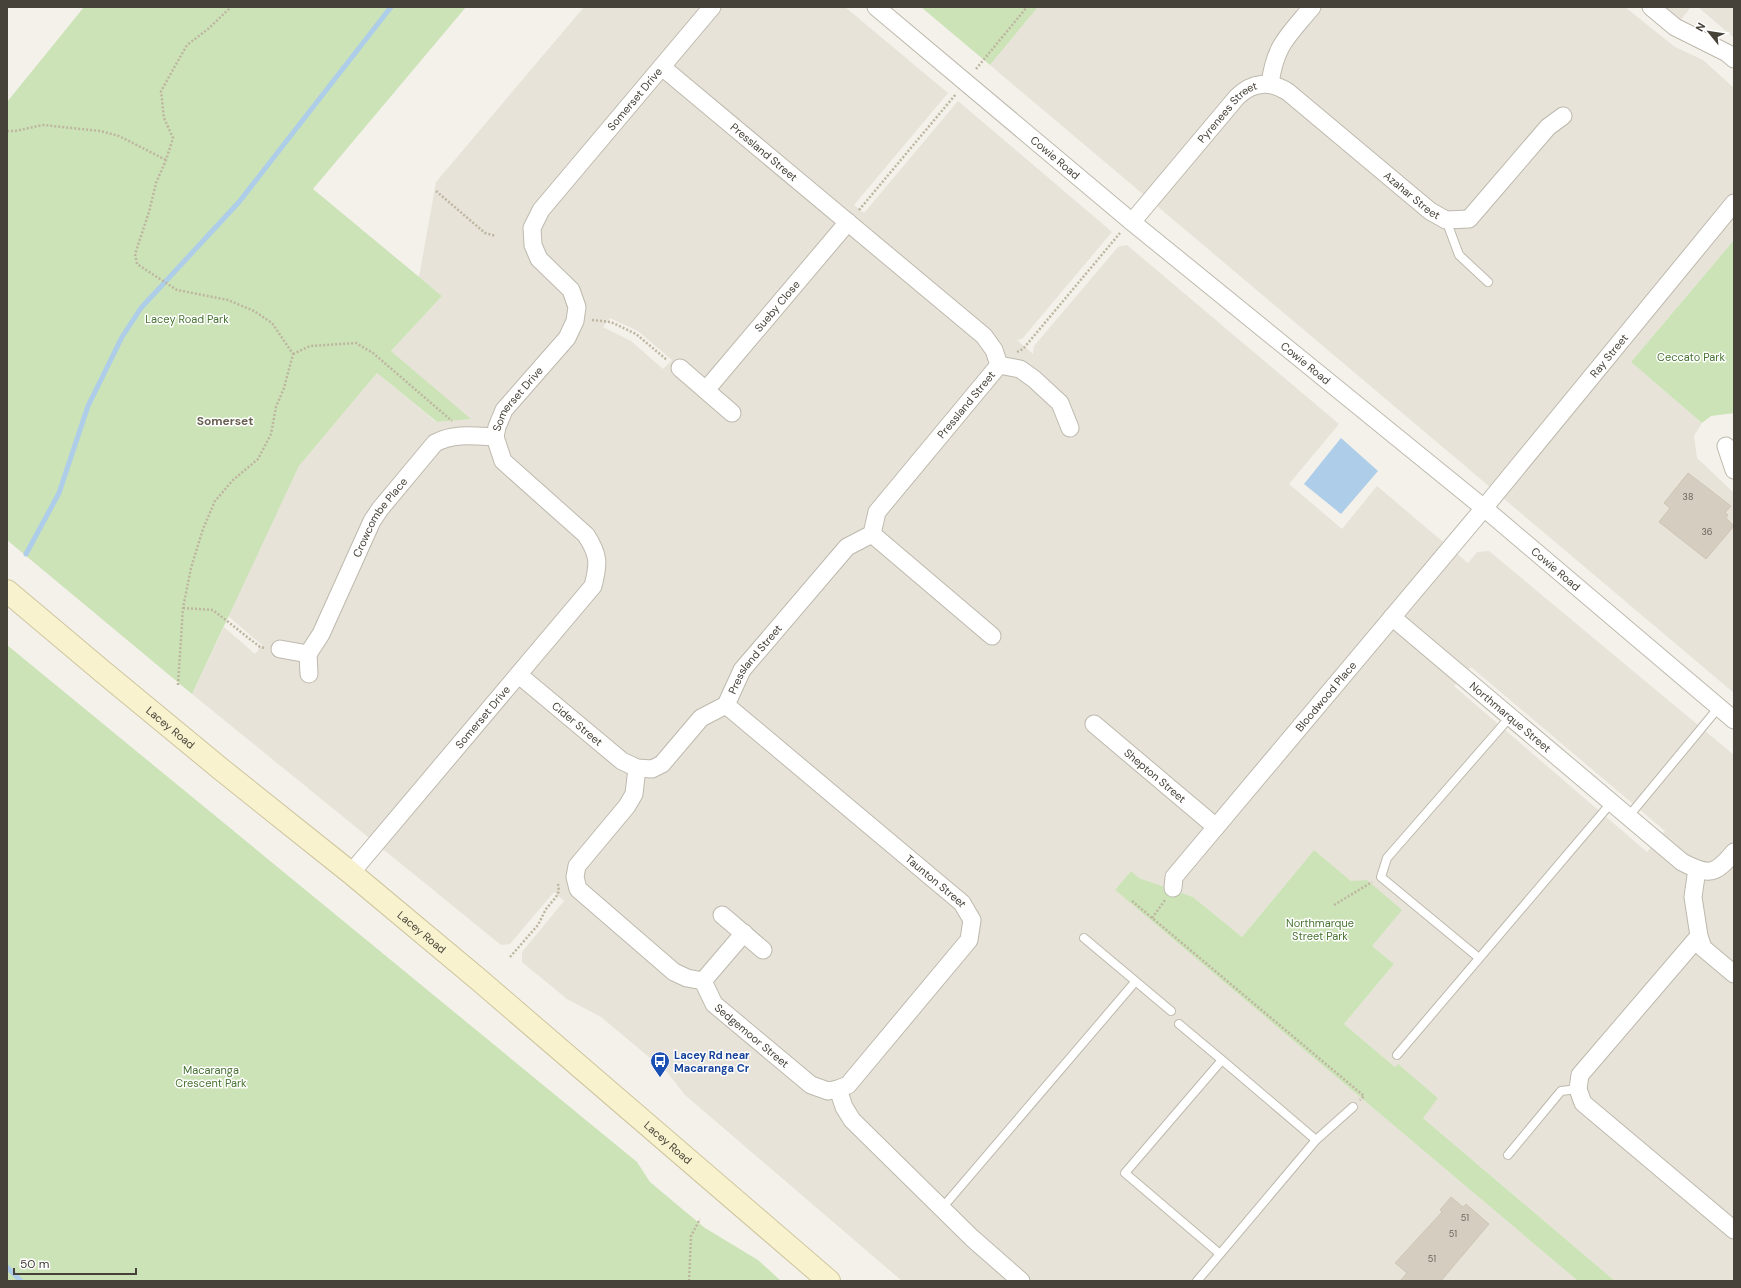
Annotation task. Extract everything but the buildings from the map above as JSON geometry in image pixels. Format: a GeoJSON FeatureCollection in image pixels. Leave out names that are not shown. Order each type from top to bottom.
{"type":"FeatureCollection","features":[{"type":"Feature","properties":{"kind":"street","name":"Somerset Drive"},"geometry":{"type":"LineString","coordinates":[[352,873],[593,586],[598,566],[596,550],[586,535],[503,461],[496,437],[497,427],[504,410],[567,338],[575,321],[577,307],[571,290],[539,259],[533,245],[532,228],[541,210],[712,7]]}},
{"type":"Feature","properties":{"kind":"street","name":"Cowie Road"},"geometry":{"type":"LineString","coordinates":[[876,7],[1132,222],[1484,508],[1734,720]]}},
{"type":"Feature","properties":{"kind":"street","name":"Pyrenees Street"},"geometry":{"type":"LineString","coordinates":[[1132,222],[1243,92],[1253,85],[1270,84],[1274,63],[1281,46],[1312,7]]}},
{"type":"Feature","properties":{"kind":"street"},"geometry":{"type":"LineString","coordinates":[[1651,7],[1675,27],[1727,53],[1734,59]]}},
{"type":"Feature","properties":{"kind":"street","name":"Pressland Street"},"geometry":{"type":"LineString","coordinates":[[637,768],[652,769],[662,764],[701,718],[726,705],[742,670],[847,547],[872,534],[877,512],[999,365],[994,350],[984,336],[662,67]]}},
{"type":"Feature","properties":{"kind":"street","name":"Azahar Street"},"geometry":{"type":"LineString","coordinates":[[1270,84],[1288,92],[1430,211],[1446,220],[1469,219],[1548,127],[1563,116]]}},
{"type":"Feature","properties":{"kind":"street","name":"Ray Street"},"geometry":{"type":"LineString","coordinates":[[1484,508],[1734,203]]}},
{"type":"Feature","properties":{"kind":"street","name":"Sueby Close"},"geometry":{"type":"LineString","coordinates":[[706,390],[848,222]]}},
{"type":"Feature","properties":{"kind":"street"},"geometry":{"type":"LineString","coordinates":[[999,365],[1020,370],[1034,379],[1060,403],[1070,428]]}},
{"type":"Feature","properties":{"kind":"street"},"geometry":{"type":"LineString","coordinates":[[680,368],[732,413]]}},
{"type":"Feature","properties":{"kind":"street","name":"Crowcombe Place"},"geometry":{"type":"LineString","coordinates":[[308,654],[321,634],[376,515],[435,443],[446,438],[468,436],[496,437]]}},
{"type":"Feature","properties":{"kind":"street"},"geometry":{"type":"LineString","coordinates":[[1726,446],[1734,470]]}},
{"type":"Feature","properties":{"kind":"street","name":"Bloodwood Place"},"geometry":{"type":"LineString","coordinates":[[1173,888],[1174,877],[1484,508]]}},
{"type":"Feature","properties":{"kind":"street"},"geometry":{"type":"LineString","coordinates":[[872,534],[992,636]]}},
{"type":"Feature","properties":{"kind":"street","name":"Lacey Road"},"geometry":{"type":"LineString","coordinates":[[11,598],[222,770],[352,873],[478,979],[829,1281]]}},
{"type":"Feature","properties":{"kind":"street","name":"Northmarque Street"},"geometry":{"type":"LineString","coordinates":[[1392,617],[1682,862],[1708,872],[1721,868],[1734,852]]}},
{"type":"Feature","properties":{"kind":"street"},"geometry":{"type":"LineString","coordinates":[[280,649],[308,654],[309,674]]}},
{"type":"Feature","properties":{"kind":"street","name":"Cider Street"},"geometry":{"type":"LineString","coordinates":[[519,675],[622,761],[637,768]]}},
{"type":"Feature","properties":{"kind":"street","name":"Taunton Street"},"geometry":{"type":"LineString","coordinates":[[726,705],[962,903],[972,920],[968,940],[848,1085],[838,1089]]}},
{"type":"Feature","properties":{"kind":"street","name":"Shepton Street"},"geometry":{"type":"LineString","coordinates":[[1094,724],[1216,827]]}},
{"type":"Feature","properties":{"kind":"street"},"geometry":{"type":"LineString","coordinates":[[637,768],[634,794],[627,806],[577,866],[575,877],[578,889],[674,972],[687,978],[703,981],[744,933]]}},
{"type":"Feature","properties":{"kind":"street"},"geometry":{"type":"LineString","coordinates":[[1697,869],[1693,897],[1699,936],[1703,948],[1734,974]]}},
{"type":"Feature","properties":{"kind":"street"},"geometry":{"type":"LineString","coordinates":[[722,915],[763,950]]}},
{"type":"Feature","properties":{"kind":"street"},"geometry":{"type":"LineString","coordinates":[[1699,936],[1580,1075],[1578,1089],[1583,1102],[1734,1230]]}},
{"type":"Feature","properties":{"kind":"street","name":"Sedgemoor Street"},"geometry":{"type":"LineString","coordinates":[[703,981],[714,1004],[811,1085],[828,1091],[838,1089]]}},
{"type":"Feature","properties":{"kind":"street"},"geometry":{"type":"LineString","coordinates":[[838,1089],[844,1107],[852,1120],[972,1238],[1021,1281]]}},
{"type":"Feature","properties":{"kind":"lane"},"geometry":{"type":"LineString","coordinates":[[1446,220],[1458,255],[1488,282]]}},
{"type":"Feature","properties":{"kind":"lane"},"geometry":{"type":"LineString","coordinates":[[1628,817],[1719,707]]}},
{"type":"Feature","properties":{"kind":"lane"},"geometry":{"type":"LineString","coordinates":[[1479,958],[1381,877],[1387,858],[1510,717]]}},
{"type":"Feature","properties":{"kind":"lane"},"geometry":{"type":"LineString","coordinates":[[1397,1055],[1611,803]]}},
{"type":"Feature","properties":{"kind":"lane"},"geometry":{"type":"LineString","coordinates":[[1084,938],[1170,1011]]}},
{"type":"Feature","properties":{"kind":"lane"},"geometry":{"type":"LineString","coordinates":[[942,1207],[1135,982]]}},
{"type":"Feature","properties":{"kind":"lane"},"geometry":{"type":"LineString","coordinates":[[1179,1024],[1316,1140]]}},
{"type":"Feature","properties":{"kind":"lane"},"geometry":{"type":"LineString","coordinates":[[1220,1254],[1126,1173],[1222,1060]]}},
{"type":"Feature","properties":{"kind":"lane"},"geometry":{"type":"LineString","coordinates":[[1508,1155],[1561,1092],[1578,1089]]}},
{"type":"Feature","properties":{"kind":"lane"},"geometry":{"type":"LineString","coordinates":[[1197,1281],[1316,1140],[1353,1107]]}},
{"type":"Feature","properties":{"kind":"path"},"geometry":{"type":"LineString","coordinates":[[178,685],[183,608],[191,568],[203,529],[215,501],[233,480],[258,459],[271,434],[276,407],[284,388],[293,354],[272,323],[254,311],[228,300],[177,290],[137,264],[135,254],[149,212],[156,183],[166,160],[173,138],[164,118],[161,92],[187,44],[208,29],[231,7]]}},
{"type":"Feature","properties":{"kind":"path"},"geometry":{"type":"LineString","coordinates":[[973,73],[1027,7]]}},
{"type":"Feature","properties":{"kind":"path"},"geometry":{"type":"LineString","coordinates":[[848,222],[958,91]]}},
{"type":"Feature","properties":{"kind":"path"},"geometry":{"type":"LineString","coordinates":[[7,131],[15,131],[43,125],[100,131],[119,136],[166,160]]}},
{"type":"Feature","properties":{"kind":"path"},"geometry":{"type":"LineString","coordinates":[[436,191],[485,233],[496,236]]}},
{"type":"Feature","properties":{"kind":"path"},"geometry":{"type":"LineString","coordinates":[[999,365],[1006,357],[1023,349],[1120,233]]}},
{"type":"Feature","properties":{"kind":"path"},"geometry":{"type":"LineString","coordinates":[[575,321],[611,322],[636,334],[668,362],[680,368]]}},
{"type":"Feature","properties":{"kind":"path"},"geometry":{"type":"LineString","coordinates":[[293,354],[310,346],[356,342],[373,353],[453,422],[458,423]]}},
{"type":"Feature","properties":{"kind":"path"},"geometry":{"type":"LineString","coordinates":[[183,608],[213,610],[260,647],[280,649]]}},
{"type":"Feature","properties":{"kind":"path"},"geometry":{"type":"LineString","coordinates":[[1334,904],[1381,877]]}},
{"type":"Feature","properties":{"kind":"path"},"geometry":{"type":"LineString","coordinates":[[510,958],[538,925],[546,909],[559,891],[558,884]]}},
{"type":"Feature","properties":{"kind":"path"},"geometry":{"type":"LineString","coordinates":[[1152,918],[1173,888]]}},
{"type":"Feature","properties":{"kind":"path"},"geometry":{"type":"LineString","coordinates":[[1132,901],[1364,1096],[1353,1107]]}},
{"type":"Feature","properties":{"kind":"path"},"geometry":{"type":"LineString","coordinates":[[689,1281],[691,1236],[700,1218]]}},
{"type":"Feature","properties":{"kind":"shaded area"},"geometry":{"type":"Polygon","coordinates":[[[584,7],[845,7],[948,93],[854,205],[864,213],[958,101],[1112,232],[1022,339],[1017,340],[1033,354],[1034,346],[1118,247],[1127,245],[1339,424],[1289,484],[1342,529],[1377,486],[1468,563],[1477,552],[1489,551],[1734,755],[1734,1281],[1615,1281],[1422,1117],[1438,1098],[1398,1065],[1395,1067],[1344,1024],[1394,964],[1372,946],[1351,881],[1314,850],[1242,937],[1193,897],[1139,878],[1131,871],[1115,890],[1578,1281],[902,1281],[685,1095],[667,1072],[601,1017],[567,999],[522,962],[522,952],[564,901],[554,892],[510,944],[501,945],[192,694],[224,627],[255,654],[262,645],[228,616],[299,466],[377,373],[436,422],[470,419],[391,351],[442,296],[419,277],[436,182],[584,7]],[[610,318],[603,327],[631,341],[663,369],[672,360],[638,331],[610,318]],[[1471,667],[1454,686],[1647,852],[1665,831],[1471,667]]]}},
{"type":"Feature","properties":{"kind":"shaded area"},"geometry":{"type":"Polygon","coordinates":[[[1038,7],[1625,7],[1675,47],[1703,60],[1734,88],[1734,240],[1631,362],[1702,423],[1694,436],[1697,458],[1734,493],[1734,693],[990,65],[1038,7]]]}},
{"type":"Feature","properties":{"kind":"shaded area"},"geometry":{"type":"Polygon","coordinates":[[[1662,7],[1691,7],[1679,22],[1662,7]]]}},
{"type":"Feature","properties":{"kind":"shaded area"},"geometry":{"type":"Polygon","coordinates":[[[1698,7],[1734,7],[1734,38],[1698,7]]]}},
{"type":"Feature","properties":{"kind":"green space","name":"Lacey Road Park"},"geometry":{"type":"Polygon","coordinates":[[[84,7],[466,7],[313,189],[442,296],[391,351],[471,419],[437,422],[377,373],[299,466],[192,694],[7,540],[7,102],[84,7]]]}},
{"type":"Feature","properties":{"kind":"green space"},"geometry":{"type":"Polygon","coordinates":[[[921,7],[1038,7],[990,65],[921,7]]]}},
{"type":"Feature","properties":{"kind":"green space","name":"Ceccato Park"},"geometry":{"type":"Polygon","coordinates":[[[1734,240],[1734,413],[1711,416],[1702,423],[1631,362],[1734,240]]]}},
{"type":"Feature","properties":{"kind":"green space","name":"Macaranga Crescent Park"},"geometry":{"type":"Polygon","coordinates":[[[7,645],[637,1162],[650,1182],[705,1228],[758,1260],[781,1281],[7,1281],[7,645]]]}},
{"type":"Feature","properties":{"kind":"green space","name":"Northmarque Street Park"},"geometry":{"type":"Polygon","coordinates":[[[1314,850],[1351,881],[1367,880],[1402,910],[1372,946],[1394,964],[1344,1024],[1395,1067],[1398,1064],[1438,1098],[1423,1118],[1615,1281],[1578,1281],[1115,890],[1131,871],[1139,878],[1193,897],[1242,937],[1314,850]]]}},
{"type":"Feature","properties":{"kind":"water"},"geometry":{"type":"Polygon","coordinates":[[[1341,438],[1378,471],[1341,514],[1304,484],[1341,438]]]}},
{"type":"Feature","properties":{"kind":"waterway"},"geometry":{"type":"LineString","coordinates":[[26,554],[59,493],[88,406],[122,337],[141,308],[239,202],[391,7]]}},
{"type":"Feature","properties":{"kind":"waterway"},"geometry":{"type":"LineString","coordinates":[[7,1267],[21,1281]]}},
{"type":"Feature","properties":{"kind":"place","name":"Lacey Rd near Macaranga Cr"},"geometry":{"type":"Point","coordinates":[660,1078]}},
{"type":"Feature","properties":{"kind":"district","name":"Somerset"},"geometry":{"type":"Point","coordinates":[225,421]}}]}
